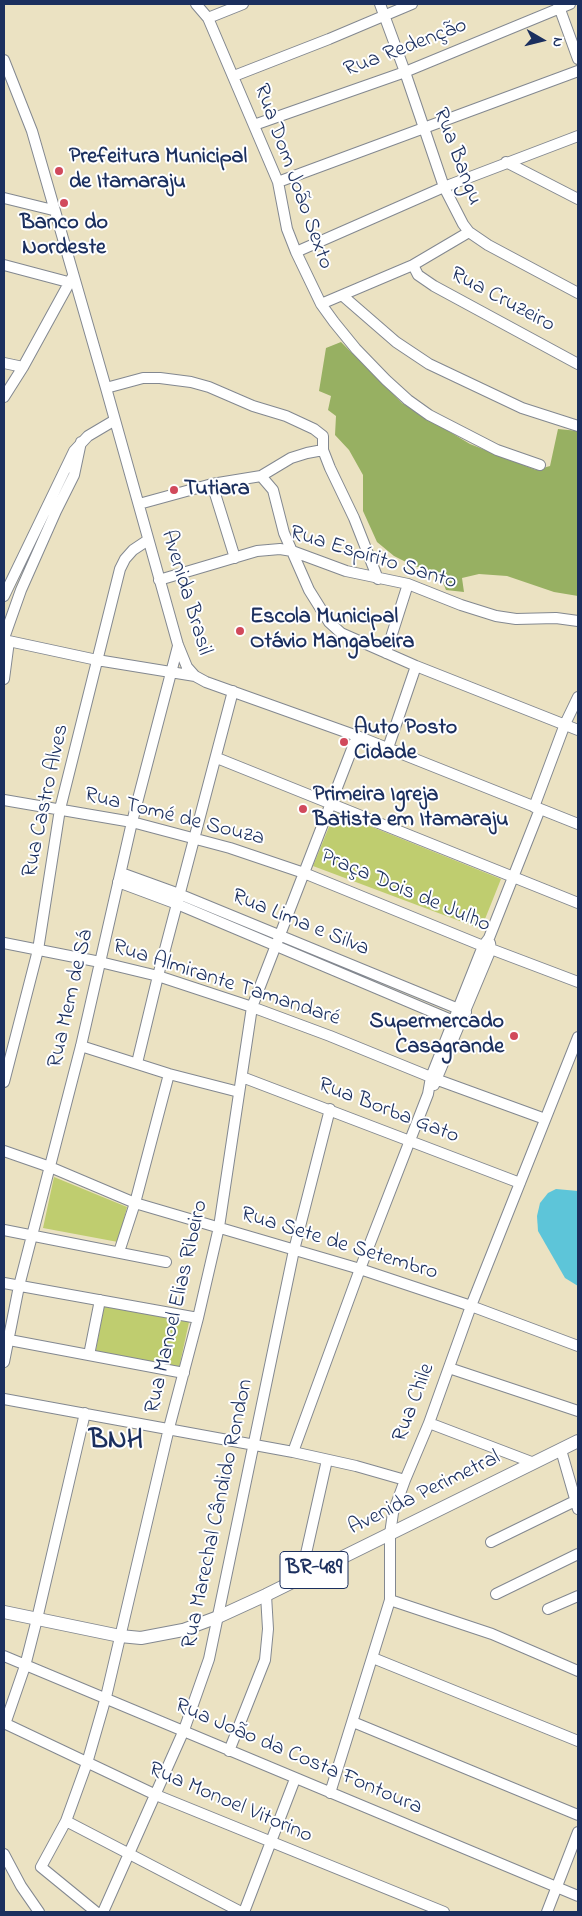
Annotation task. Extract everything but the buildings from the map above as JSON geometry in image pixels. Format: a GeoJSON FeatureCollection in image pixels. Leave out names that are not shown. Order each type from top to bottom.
{"type":"FeatureCollection","features":[{"type":"Feature","properties":{"kind":"main road","name":"Avenida Perimetral"},"geometry":{"type":"LineString","coordinates":[[4,1612],[120,1636],[140,1638],[183,1630],[218,1617],[266,1595],[301,1576],[578,1441]]}},
{"type":"Feature","properties":{"kind":"street","name":"Rua Dom João Sexto"},"geometry":{"type":"LineString","coordinates":[[196,4],[208,18],[234,76],[278,182],[287,230],[321,304],[356,349],[408,400],[429,415],[462,433],[497,450],[540,465]]}},
{"type":"Feature","properties":{"kind":"street"},"geometry":{"type":"LineString","coordinates":[[208,18],[243,4]]}},
{"type":"Feature","properties":{"kind":"street","name":"Rua Bangu"},"geometry":{"type":"LineString","coordinates":[[380,4],[444,187],[456,213],[470,232],[488,244],[578,293]]}},
{"type":"Feature","properties":{"kind":"street"},"geometry":{"type":"LineString","coordinates":[[234,76],[330,39],[412,4]]}},
{"type":"Feature","properties":{"kind":"street","name":"Rua Redenção"},"geometry":{"type":"LineString","coordinates":[[254,125],[405,72],[559,6],[570,4]]}},
{"type":"Feature","properties":{"kind":"street"},"geometry":{"type":"LineString","coordinates":[[559,6],[578,59]]}},
{"type":"Feature","properties":{"kind":"street","name":"Avenida Brasil"},"geometry":{"type":"LineString","coordinates":[[5,64],[32,131],[71,279],[106,388],[178,645],[187,667],[195,676],[357,736],[578,824]]}},
{"type":"Feature","properties":{"kind":"street"},"geometry":{"type":"LineString","coordinates":[[278,182],[578,71]]}},
{"type":"Feature","properties":{"kind":"street"},"geometry":{"type":"LineString","coordinates":[[296,252],[444,187],[578,136]]}},
{"type":"Feature","properties":{"kind":"street"},"geometry":{"type":"LineString","coordinates":[[506,162],[578,199]]}},
{"type":"Feature","properties":{"kind":"street"},"geometry":{"type":"LineString","coordinates":[[4,198],[53,210]]}},
{"type":"Feature","properties":{"kind":"street"},"geometry":{"type":"LineString","coordinates":[[321,304],[344,296],[413,265],[470,232]]}},
{"type":"Feature","properties":{"kind":"street","name":"Rua Cruzeiro"},"geometry":{"type":"LineString","coordinates":[[413,265],[418,275],[434,286],[578,364]]}},
{"type":"Feature","properties":{"kind":"street"},"geometry":{"type":"LineString","coordinates":[[4,397],[23,367],[71,279],[5,267]]}},
{"type":"Feature","properties":{"kind":"street"},"geometry":{"type":"LineString","coordinates":[[344,296],[396,342],[429,364],[522,408],[578,426]]}},
{"type":"Feature","properties":{"kind":"street"},"geometry":{"type":"LineString","coordinates":[[4,363],[23,367]]}},
{"type":"Feature","properties":{"kind":"street"},"geometry":{"type":"LineString","coordinates":[[106,388],[143,378],[160,378],[209,387],[253,406],[286,416],[314,429],[323,436],[323,450],[354,518],[378,578]]}},
{"type":"Feature","properties":{"kind":"street"},"geometry":{"type":"LineString","coordinates":[[4,596],[74,451],[82,441],[115,420]]}},
{"type":"Feature","properties":{"kind":"street"},"geometry":{"type":"LineString","coordinates":[[4,679],[6,640],[33,563],[74,475],[82,441]]}},
{"type":"Feature","properties":{"kind":"street"},"geometry":{"type":"LineString","coordinates":[[139,504],[212,484],[261,476],[291,458],[306,452],[323,450]]}},
{"type":"Feature","properties":{"kind":"street"},"geometry":{"type":"LineString","coordinates":[[261,476],[272,490],[284,533],[309,590],[330,622],[342,633],[416,666],[578,730]]}},
{"type":"Feature","properties":{"kind":"street"},"geometry":{"type":"LineString","coordinates":[[212,484],[234,558]]}},
{"type":"Feature","properties":{"kind":"street","name":"Rua Castro Alves"},"geometry":{"type":"LineString","coordinates":[[4,1082],[38,950],[60,809],[120,569],[125,559],[133,550],[148,540]]}},
{"type":"Feature","properties":{"kind":"street","name":"Rua Espírito Santo"},"geometry":{"type":"LineString","coordinates":[[159,580],[257,550],[292,551],[325,564],[408,584],[461,605],[496,616],[516,619],[556,618],[578,622]]}},
{"type":"Feature","properties":{"kind":"street"},"geometry":{"type":"LineString","coordinates":[[386,653],[408,584]]}},
{"type":"Feature","properties":{"kind":"street"},"geometry":{"type":"LineString","coordinates":[[6,640],[98,660],[195,676]]}},
{"type":"Feature","properties":{"kind":"street","name":"Rua Mem de Sá"},"geometry":{"type":"LineString","coordinates":[[4,1362],[6,1339],[81,1046],[132,822],[178,645]]}},
{"type":"Feature","properties":{"kind":"street"},"geometry":{"type":"LineString","coordinates":[[388,748],[416,666]]}},
{"type":"Feature","properties":{"kind":"street"},"geometry":{"type":"LineString","coordinates":[[137,1063],[178,899],[234,691]]}},
{"type":"Feature","properties":{"kind":"street","name":"Praça Dois de Julho"},"geometry":{"type":"LineString","coordinates":[[357,736],[304,873],[487,944],[513,877],[565,724],[578,697]]}},
{"type":"Feature","properties":{"kind":"street"},"geometry":{"type":"LineString","coordinates":[[216,758],[330,805],[578,902]]}},
{"type":"Feature","properties":{"kind":"street","name":"Rua Tomé de Souza"},"geometry":{"type":"LineString","coordinates":[[4,800],[132,822],[195,838],[304,873]]}},
{"type":"Feature","properties":{"kind":"street","name":"Rua Manoel Elias Ribeiro"},"geometry":{"type":"LineString","coordinates":[[96,1912],[41,1867],[66,1821],[87,1762],[106,1697],[169,1428],[198,1318],[219,1227],[252,1007],[304,873]]}},
{"type":"Feature","properties":{"kind":"street","name":"Rua Lima e Silva"},"geometry":{"type":"LineString","coordinates":[[120,878],[178,899],[277,941],[457,1022]]}},
{"type":"Feature","properties":{"kind":"street","name":"Rua Lima e Silva"},"geometry":{"type":"LineString","coordinates":[[277,941],[462,1010]]}},
{"type":"Feature","properties":{"kind":"street","name":"Rua Almirante Tamandaré"},"geometry":{"type":"LineString","coordinates":[[4,943],[100,962],[158,976],[252,1007],[330,1036],[545,1120]]}},
{"type":"Feature","properties":{"kind":"street"},"geometry":{"type":"LineString","coordinates":[[293,1452],[360,1269],[487,944],[578,982]]}},
{"type":"Feature","properties":{"kind":"street","name":"Rua Chile"},"geometry":{"type":"LineString","coordinates":[[330,1793],[390,1600],[390,1534],[393,1513],[429,1423],[471,1306],[578,1037]]}},
{"type":"Feature","properties":{"kind":"street"},"geometry":{"type":"LineString","coordinates":[[81,1046],[169,1074],[239,1092]]}},
{"type":"Feature","properties":{"kind":"street"},"geometry":{"type":"LineString","coordinates":[[119,1252],[135,1203],[169,1074]]}},
{"type":"Feature","properties":{"kind":"street","name":"Rua Borba Gato"},"geometry":{"type":"LineString","coordinates":[[242,1077],[520,1182]]}},
{"type":"Feature","properties":{"kind":"street","name":"Rua Marechal Cândido Rondon"},"geometry":{"type":"LineString","coordinates":[[103,1912],[184,1730],[209,1659],[294,1250],[330,1110]]}},
{"type":"Feature","properties":{"kind":"street","name":"Rua Sete de Setembro"},"geometry":{"type":"LineString","coordinates":[[4,1151],[50,1167],[135,1203],[360,1269],[471,1306],[578,1346]]}},
{"type":"Feature","properties":{"kind":"street"},"geometry":{"type":"LineString","coordinates":[[4,1230],[32,1234],[166,1262]]}},
{"type":"Feature","properties":{"kind":"street"},"geometry":{"type":"LineString","coordinates":[[4,1283],[198,1318]]}},
{"type":"Feature","properties":{"kind":"street"},"geometry":{"type":"LineString","coordinates":[[90,1356],[100,1300]]}},
{"type":"Feature","properties":{"kind":"street"},"geometry":{"type":"LineString","coordinates":[[6,1339],[184,1373]]}},
{"type":"Feature","properties":{"kind":"street"},"geometry":{"type":"LineString","coordinates":[[449,1368],[578,1411]]}},
{"type":"Feature","properties":{"kind":"street"},"geometry":{"type":"LineString","coordinates":[[4,1399],[293,1452],[405,1480]]}},
{"type":"Feature","properties":{"kind":"street"},"geometry":{"type":"LineString","coordinates":[[4,1723],[25,1666],[85,1413]]}},
{"type":"Feature","properties":{"kind":"street"},"geometry":{"type":"LineString","coordinates":[[429,1423],[534,1463]]}},
{"type":"Feature","properties":{"kind":"street"},"geometry":{"type":"LineString","coordinates":[[491,1542],[576,1505],[561,1450]]}},
{"type":"Feature","properties":{"kind":"street"},"geometry":{"type":"LineString","coordinates":[[301,1576],[327,1460]]}},
{"type":"Feature","properties":{"kind":"street"},"geometry":{"type":"LineString","coordinates":[[496,1594],[578,1554]]}},
{"type":"Feature","properties":{"kind":"street"},"geometry":{"type":"LineString","coordinates":[[229,1750],[265,1660],[268,1629],[266,1595]]}},
{"type":"Feature","properties":{"kind":"street"},"geometry":{"type":"LineString","coordinates":[[548,1609],[578,1596]]}},
{"type":"Feature","properties":{"kind":"street"},"geometry":{"type":"LineString","coordinates":[[390,1600],[492,1634],[578,1671]]}},
{"type":"Feature","properties":{"kind":"street","name":"Rua João da Costa Fontoura"},"geometry":{"type":"LineString","coordinates":[[4,1656],[106,1697],[295,1779],[578,1896]]}},
{"type":"Feature","properties":{"kind":"street"},"geometry":{"type":"LineString","coordinates":[[373,1658],[578,1741]]}},
{"type":"Feature","properties":{"kind":"street"},"geometry":{"type":"LineString","coordinates":[[353,1722],[578,1815]]}},
{"type":"Feature","properties":{"kind":"street","name":"Rua Monoel Vitorino"},"geometry":{"type":"LineString","coordinates":[[4,1723],[156,1795],[272,1840],[444,1912]]}},
{"type":"Feature","properties":{"kind":"street"},"geometry":{"type":"LineString","coordinates":[[66,1821],[242,1912],[295,1779]]}},
{"type":"Feature","properties":{"kind":"street"},"geometry":{"type":"LineString","coordinates":[[547,1912],[578,1832]]}},
{"type":"Feature","properties":{"kind":"street"},"geometry":{"type":"LineString","coordinates":[[4,1854],[21,1886],[39,1912]]}},
{"type":"Feature","properties":{"kind":"green space"},"geometry":{"type":"Polygon","coordinates":[[[341,342],[402,403],[470,444],[536,470],[550,466],[558,429],[578,431],[578,596],[554,592],[507,576],[479,574],[462,578],[464,592],[446,590],[439,573],[414,566],[394,556],[377,542],[363,511],[363,475],[349,450],[335,435],[336,416],[328,410],[331,396],[319,391],[326,348],[341,342]]]}},
{"type":"Feature","properties":{"kind":"green space"},"geometry":{"type":"Polygon","coordinates":[[[335,812],[501,879],[481,929],[313,866],[335,812]]]}},
{"type":"Feature","properties":{"kind":"green space"},"geometry":{"type":"Polygon","coordinates":[[[54,1177],[127,1207],[118,1242],[43,1228],[54,1177]]]}},
{"type":"Feature","properties":{"kind":"green space"},"geometry":{"type":"Polygon","coordinates":[[[104,1306],[189,1322],[179,1368],[95,1355],[104,1306]]]}},
{"type":"Feature","properties":{"kind":"water"},"geometry":{"type":"Polygon","coordinates":[[[556,1189],[578,1191],[578,1286],[565,1278],[538,1231],[537,1216],[540,1203],[548,1193],[556,1189]]]}},
{"type":"Feature","properties":{"kind":"place","name":"Prefeitura Municipal de Itamaraju"},"geometry":{"type":"Point","coordinates":[59,171]}},
{"type":"Feature","properties":{"kind":"place","name":"Banco do Nordeste"},"geometry":{"type":"Point","coordinates":[64,203]}},
{"type":"Feature","properties":{"kind":"place","name":"Tutiara"},"geometry":{"type":"Point","coordinates":[174,490]}},
{"type":"Feature","properties":{"kind":"place","name":"Escola Municipal Otávio Mangabeira"},"geometry":{"type":"Point","coordinates":[240,631]}},
{"type":"Feature","properties":{"kind":"place","name":"Auto Posto Cidade"},"geometry":{"type":"Point","coordinates":[344,742]}},
{"type":"Feature","properties":{"kind":"place","name":"Primeira Igreja Batista em Itamaraju"},"geometry":{"type":"Point","coordinates":[303,809]}},
{"type":"Feature","properties":{"kind":"place","name":"Supermercado Casagrande"},"geometry":{"type":"Point","coordinates":[514,1036]}},
{"type":"Feature","properties":{"kind":"district","name":"BNH"},"geometry":{"type":"Point","coordinates":[116,1442]}}]}
